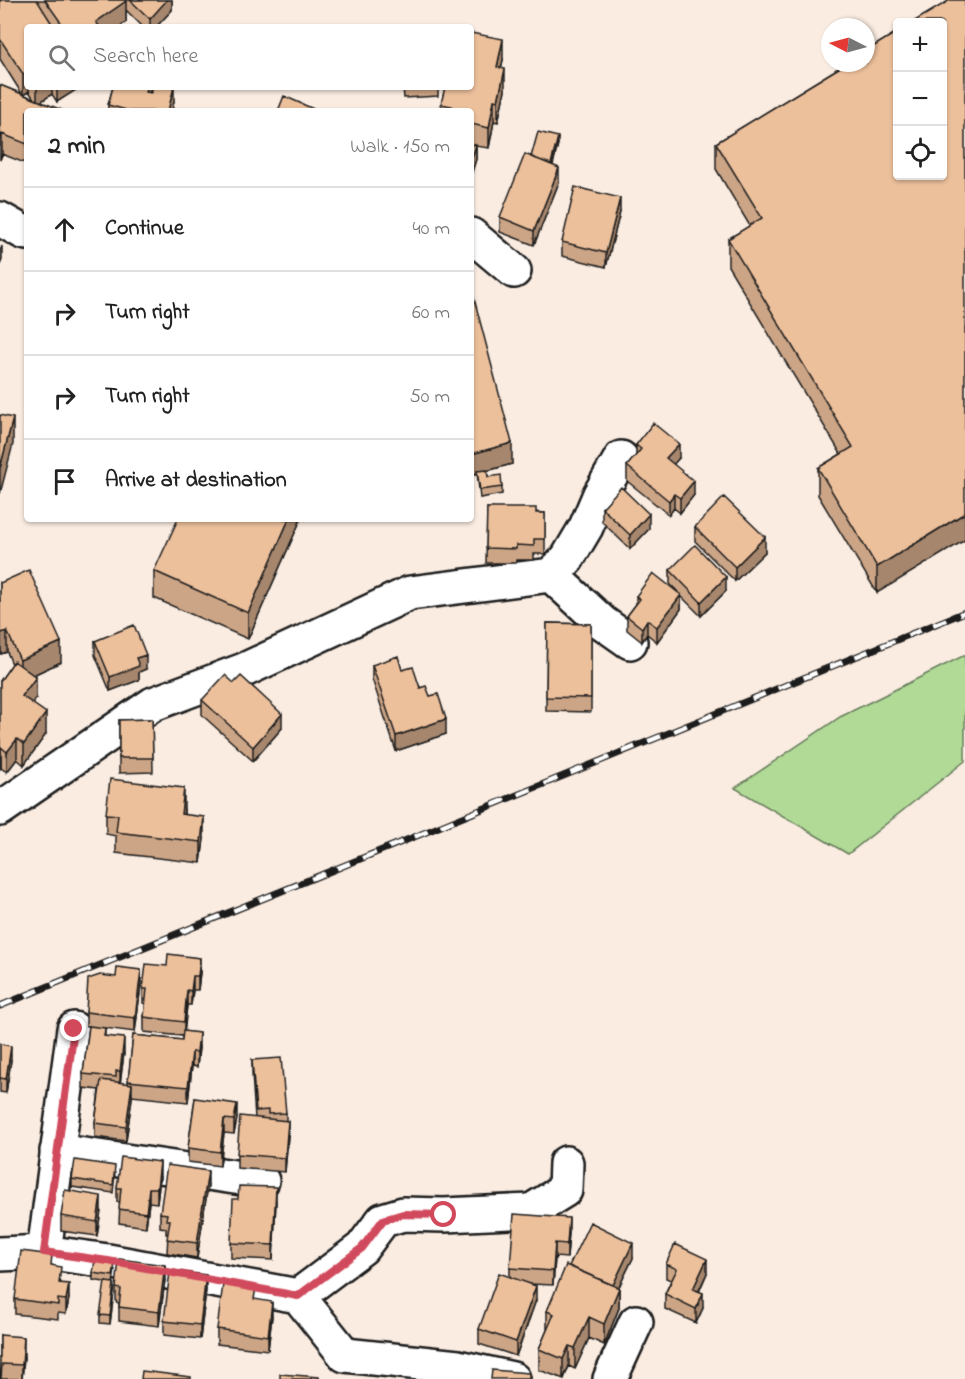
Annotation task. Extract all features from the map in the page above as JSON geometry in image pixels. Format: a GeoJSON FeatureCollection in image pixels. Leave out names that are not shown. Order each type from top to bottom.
{"type":"FeatureCollection","features":[{"type":"Feature","properties":{"kind":"street"},"geometry":{"type":"LineString","coordinates":[[0,219],[24,232]]}},
{"type":"Feature","properties":{"kind":"street"},"geometry":{"type":"LineString","coordinates":[[474,238],[514,271]]}},
{"type":"Feature","properties":{"kind":"street"},"geometry":{"type":"LineString","coordinates":[[0,809],[153,704],[244,670],[410,593],[551,575],[567,560],[621,458]]}},
{"type":"Feature","properties":{"kind":"street"},"geometry":{"type":"LineString","coordinates":[[551,575],[603,623],[630,642]]}},
{"type":"Feature","properties":{"kind":"street"},"geometry":{"type":"LineString","coordinates":[[44,1252],[74,1029]]}},
{"type":"Feature","properties":{"kind":"street"},"geometry":{"type":"LineString","coordinates":[[57,1151],[262,1181]]}},
{"type":"Feature","properties":{"kind":"street"},"geometry":{"type":"LineString","coordinates":[[298,1296],[362,1248],[383,1220],[403,1214],[444,1215],[531,1211],[565,1190],[566,1163]]}},
{"type":"Feature","properties":{"kind":"street"},"geometry":{"type":"LineString","coordinates":[[0,1254],[44,1252],[108,1261],[298,1296],[345,1355],[458,1367],[513,1379]]}},
{"type":"Feature","properties":{"kind":"street"},"geometry":{"type":"LineString","coordinates":[[610,1379],[636,1322]]}},
{"type":"Feature","properties":{"kind":"green space"},"geometry":{"type":"Polygon","coordinates":[[[965,655],[965,761],[848,854],[735,788],[840,717],[965,655]]]}},
{"type":"Feature","properties":{"kind":"building"},"geometry":{"type":"Polygon","coordinates":[[[0,0],[37,0],[52,24],[24,24],[23,74],[0,39],[0,0]]]}},
{"type":"Feature","properties":{"kind":"building"},"geometry":{"type":"Polygon","coordinates":[[[45,0],[126,1],[96,22],[98,24],[62,24],[45,0]]]}},
{"type":"Feature","properties":{"kind":"building"},"geometry":{"type":"Polygon","coordinates":[[[130,0],[167,0],[150,19],[130,0]]]}},
{"type":"Feature","properties":{"kind":"building"},"geometry":{"type":"Polygon","coordinates":[[[950,0],[965,0],[965,513],[877,567],[818,468],[853,447],[728,239],[762,218],[716,143],[832,72],[875,72],[875,45],[893,34],[893,180],[947,180],[947,18],[920,18],[950,0]]]}},
{"type":"Feature","properties":{"kind":"building"},"geometry":{"type":"Polygon","coordinates":[[[474,34],[503,39],[497,67],[505,69],[498,101],[494,100],[489,128],[474,125],[474,108],[452,108],[452,106],[441,104],[444,90],[474,90],[474,34]]]}},
{"type":"Feature","properties":{"kind":"building"},"geometry":{"type":"Polygon","coordinates":[[[0,85],[57,108],[24,108],[24,143],[2,134],[0,139],[0,85]]]}},
{"type":"Feature","properties":{"kind":"building"},"geometry":{"type":"Polygon","coordinates":[[[112,90],[146,90],[146,92],[151,93],[152,90],[173,90],[169,108],[119,108],[108,105],[112,90]]]}},
{"type":"Feature","properties":{"kind":"building"},"geometry":{"type":"Polygon","coordinates":[[[284,96],[311,108],[279,108],[284,96]]]}},
{"type":"Feature","properties":{"kind":"building"},"geometry":{"type":"Polygon","coordinates":[[[538,132],[558,137],[551,164],[531,157],[538,132]]]}},
{"type":"Feature","properties":{"kind":"building"},"geometry":{"type":"Polygon","coordinates":[[[525,154],[559,168],[534,231],[500,217],[525,154]]]}},
{"type":"Feature","properties":{"kind":"building"},"geometry":{"type":"Polygon","coordinates":[[[575,187],[620,198],[606,253],[562,242],[575,187]]]}},
{"type":"Feature","properties":{"kind":"building"},"geometry":{"type":"Polygon","coordinates":[[[474,298],[512,443],[474,453],[474,298]]]}},
{"type":"Feature","properties":{"kind":"building"},"geometry":{"type":"Polygon","coordinates":[[[0,415],[13,418],[0,468],[0,415]]]}},
{"type":"Feature","properties":{"kind":"building"},"geometry":{"type":"Polygon","coordinates":[[[653,423],[679,444],[666,458],[694,481],[680,498],[674,494],[669,501],[627,466],[641,449],[636,445],[653,423]]]}},
{"type":"Feature","properties":{"kind":"building"},"geometry":{"type":"Polygon","coordinates":[[[487,470],[488,477],[501,475],[502,487],[480,490],[477,471],[487,470]]]}},
{"type":"Feature","properties":{"kind":"building"},"geometry":{"type":"Polygon","coordinates":[[[621,487],[649,514],[630,535],[602,508],[621,487]]]}},
{"type":"Feature","properties":{"kind":"building"},"geometry":{"type":"Polygon","coordinates":[[[724,497],[765,537],[735,567],[695,527],[724,497]]]}},
{"type":"Feature","properties":{"kind":"building"},"geometry":{"type":"Polygon","coordinates":[[[487,508],[536,508],[536,513],[545,513],[545,539],[534,539],[534,546],[516,545],[516,549],[486,548],[487,508]]]}},
{"type":"Feature","properties":{"kind":"building"},"geometry":{"type":"Polygon","coordinates":[[[177,522],[288,522],[248,613],[154,571],[177,522]]]}},
{"type":"Feature","properties":{"kind":"building"},"geometry":{"type":"Polygon","coordinates":[[[695,545],[726,577],[701,602],[670,570],[695,545]]]}},
{"type":"Feature","properties":{"kind":"building"},"geometry":{"type":"Polygon","coordinates":[[[29,570],[61,642],[20,660],[7,631],[1,633],[0,630],[0,583],[29,570]]]}},
{"type":"Feature","properties":{"kind":"building"},"geometry":{"type":"Polygon","coordinates":[[[653,573],[681,595],[657,627],[647,620],[642,628],[627,616],[640,599],[636,596],[653,573]]]}},
{"type":"Feature","properties":{"kind":"building"},"geometry":{"type":"Polygon","coordinates":[[[547,623],[591,624],[591,698],[546,697],[547,623]]]}},
{"type":"Feature","properties":{"kind":"building"},"geometry":{"type":"Polygon","coordinates":[[[134,625],[146,655],[136,658],[139,666],[110,677],[95,641],[134,625]]]}},
{"type":"Feature","properties":{"kind":"building"},"geometry":{"type":"Polygon","coordinates":[[[398,656],[402,670],[413,667],[420,688],[426,686],[430,696],[438,694],[446,719],[396,736],[372,665],[398,656]]]}},
{"type":"Feature","properties":{"kind":"building"},"geometry":{"type":"Polygon","coordinates":[[[14,661],[36,677],[22,696],[46,713],[24,744],[17,739],[7,752],[0,748],[0,681],[14,661]]]}},
{"type":"Feature","properties":{"kind":"building"},"geometry":{"type":"Polygon","coordinates":[[[225,675],[234,683],[241,676],[282,714],[253,747],[202,700],[225,675]]]}},
{"type":"Feature","properties":{"kind":"building"},"geometry":{"type":"Polygon","coordinates":[[[152,719],[153,758],[119,758],[119,720],[152,719]]]}},
{"type":"Feature","properties":{"kind":"building"},"geometry":{"type":"Polygon","coordinates":[[[110,779],[184,788],[181,814],[204,817],[201,842],[116,832],[118,815],[106,814],[110,779]]]}},
{"type":"Feature","properties":{"kind":"building"},"geometry":{"type":"Polygon","coordinates":[[[168,954],[200,958],[198,976],[193,976],[191,991],[187,990],[184,1022],[144,1017],[147,989],[143,989],[146,964],[167,966],[168,954]]]}},
{"type":"Feature","properties":{"kind":"building"},"geometry":{"type":"Polygon","coordinates":[[[117,967],[141,970],[135,1018],[86,1012],[88,979],[100,975],[116,977],[117,967]]]}},
{"type":"Feature","properties":{"kind":"building"},"geometry":{"type":"Polygon","coordinates":[[[89,1026],[105,1028],[104,1036],[124,1038],[120,1071],[116,1071],[116,1077],[83,1074],[89,1026]]]}},
{"type":"Feature","properties":{"kind":"building"},"geometry":{"type":"Polygon","coordinates":[[[183,1031],[199,1033],[197,1052],[192,1052],[188,1087],[128,1081],[133,1035],[182,1040],[183,1031]]]}},
{"type":"Feature","properties":{"kind":"building"},"geometry":{"type":"Polygon","coordinates":[[[0,1044],[11,1046],[6,1079],[0,1078],[0,1044]]]}},
{"type":"Feature","properties":{"kind":"building"},"geometry":{"type":"Polygon","coordinates":[[[281,1058],[286,1113],[268,1114],[268,1110],[256,1111],[252,1060],[281,1058]]]}},
{"type":"Feature","properties":{"kind":"building"},"geometry":{"type":"Polygon","coordinates":[[[101,1080],[132,1084],[126,1127],[95,1123],[101,1080]]]}},
{"type":"Feature","properties":{"kind":"building"},"geometry":{"type":"Polygon","coordinates":[[[195,1098],[237,1104],[234,1120],[224,1119],[220,1152],[188,1148],[195,1098]]]}},
{"type":"Feature","properties":{"kind":"building"},"geometry":{"type":"Polygon","coordinates":[[[240,1116],[288,1121],[285,1158],[237,1154],[240,1116]]]}},
{"type":"Feature","properties":{"kind":"building"},"geometry":{"type":"Polygon","coordinates":[[[121,1157],[160,1162],[157,1188],[149,1188],[146,1213],[119,1209],[121,1188],[117,1188],[121,1157]]]}},
{"type":"Feature","properties":{"kind":"building"},"geometry":{"type":"Polygon","coordinates":[[[75,1160],[115,1166],[113,1185],[72,1179],[75,1160]]]}},
{"type":"Feature","properties":{"kind":"building"},"geometry":{"type":"Polygon","coordinates":[[[167,1165],[208,1171],[197,1243],[167,1239],[170,1220],[166,1220],[167,1214],[160,1213],[167,1165]]]}},
{"type":"Feature","properties":{"kind":"building"},"geometry":{"type":"Polygon","coordinates":[[[239,1186],[276,1187],[273,1245],[231,1243],[233,1199],[238,1199],[239,1186]]]}},
{"type":"Feature","properties":{"kind":"building"},"geometry":{"type":"Polygon","coordinates":[[[65,1190],[101,1196],[97,1222],[61,1216],[65,1190]]]}},
{"type":"Feature","properties":{"kind":"building"},"geometry":{"type":"Polygon","coordinates":[[[514,1214],[569,1218],[567,1244],[555,1243],[553,1271],[510,1268],[514,1214]]]}},
{"type":"Feature","properties":{"kind":"building"},"geometry":{"type":"Polygon","coordinates":[[[590,1222],[633,1243],[613,1285],[569,1266],[590,1222]]]}},
{"type":"Feature","properties":{"kind":"building"},"geometry":{"type":"Polygon","coordinates":[[[675,1244],[707,1259],[693,1289],[703,1293],[696,1309],[665,1294],[677,1269],[666,1264],[675,1244]]]}},
{"type":"Feature","properties":{"kind":"building"},"geometry":{"type":"Polygon","coordinates":[[[21,1251],[52,1255],[51,1265],[61,1267],[59,1283],[69,1284],[66,1300],[58,1299],[58,1305],[15,1299],[21,1251]]]}},
{"type":"Feature","properties":{"kind":"building"},"geometry":{"type":"Polygon","coordinates":[[[119,1259],[165,1265],[159,1312],[119,1307],[121,1289],[116,1288],[119,1259]]]}},
{"type":"Feature","properties":{"kind":"building"},"geometry":{"type":"Polygon","coordinates":[[[95,1260],[115,1263],[113,1276],[93,1273],[95,1260]]]}},
{"type":"Feature","properties":{"kind":"building"},"geometry":{"type":"Polygon","coordinates":[[[566,1265],[619,1288],[604,1324],[589,1317],[575,1348],[569,1346],[563,1359],[539,1349],[554,1314],[547,1311],[566,1265]]]}},
{"type":"Feature","properties":{"kind":"building"},"geometry":{"type":"Polygon","coordinates":[[[170,1271],[206,1275],[200,1325],[164,1321],[170,1271]]]}},
{"type":"Feature","properties":{"kind":"building"},"geometry":{"type":"Polygon","coordinates":[[[499,1273],[536,1286],[516,1342],[479,1329],[499,1273]]]}},
{"type":"Feature","properties":{"kind":"building"},"geometry":{"type":"Polygon","coordinates":[[[105,1282],[114,1283],[110,1316],[100,1315],[105,1282]]]}},
{"type":"Feature","properties":{"kind":"building"},"geometry":{"type":"Polygon","coordinates":[[[223,1284],[256,1288],[254,1299],[272,1302],[268,1336],[217,1329],[223,1284]]]}},
{"type":"Feature","properties":{"kind":"building"},"geometry":{"type":"Polygon","coordinates":[[[0,1335],[24,1337],[22,1365],[2,1364],[1,1379],[0,1379],[0,1335]]]}},
{"type":"Feature","properties":{"kind":"building"},"geometry":{"type":"Polygon","coordinates":[[[492,1370],[529,1373],[529,1379],[491,1379],[492,1370]]]}},
{"type":"Feature","properties":{"kind":"building"},"geometry":{"type":"Polygon","coordinates":[[[142,1371],[191,1377],[191,1379],[141,1379],[142,1371]]]}},
{"type":"Feature","properties":{"kind":"building"},"geometry":{"type":"Polygon","coordinates":[[[280,1374],[319,1377],[319,1379],[280,1379],[280,1374]]]}},
{"type":"Feature","properties":{"kind":"railway"},"geometry":{"type":"LineString","coordinates":[[0,1006],[965,612]]}},
{"type":"Feature","properties":{"kind":"route"},"geometry":{"type":"LineString","coordinates":[[74,1029],[44,1252],[108,1261],[298,1296],[362,1248],[383,1220],[403,1214],[444,1215]]}}]}
